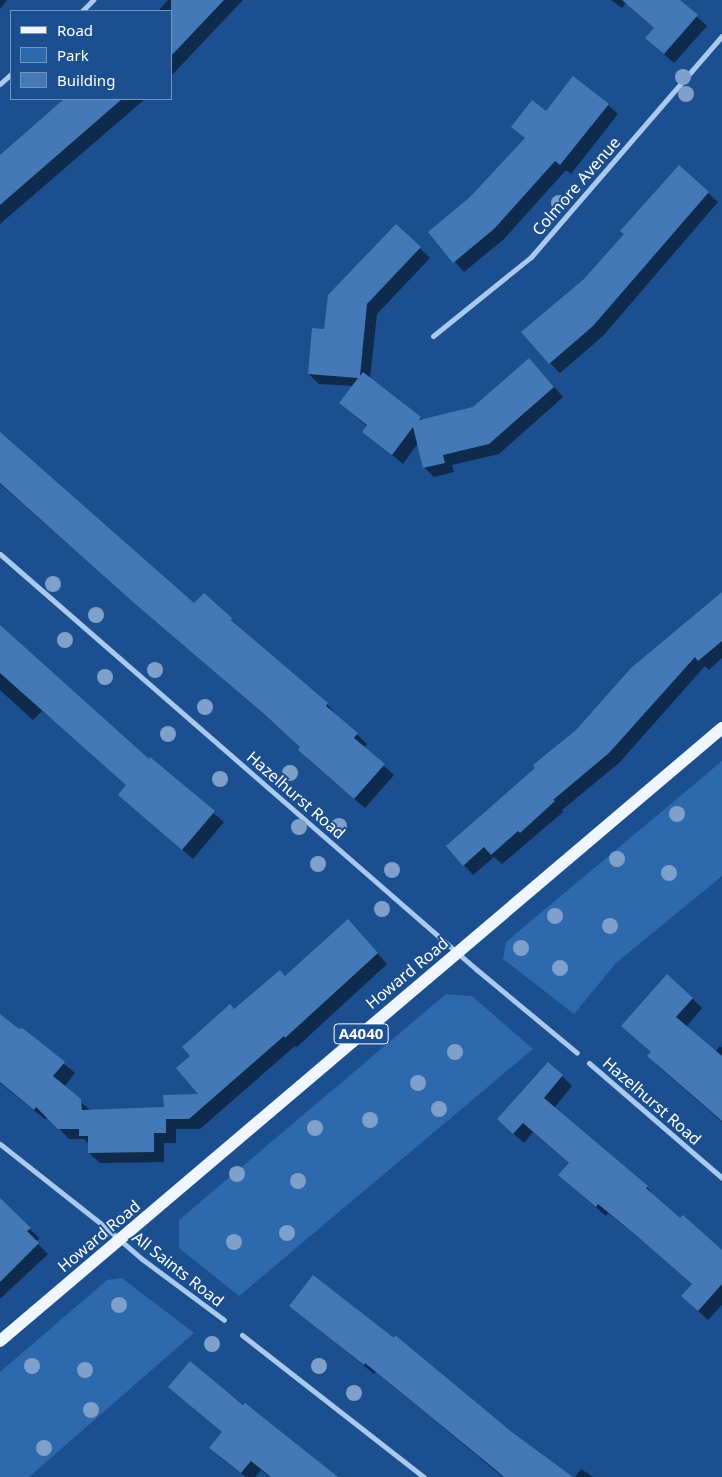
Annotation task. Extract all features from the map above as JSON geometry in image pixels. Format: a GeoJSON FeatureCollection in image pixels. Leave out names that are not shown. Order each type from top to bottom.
{"type":"FeatureCollection","features":[{"type":"Feature","properties":{"kind":"main road","name":"Howard Road"},"geometry":{"type":"LineString","coordinates":[[0,1341],[722,728]]}},
{"type":"Feature","properties":{"kind":"street"},"geometry":{"type":"LineString","coordinates":[[83,10],[93,0]]}},
{"type":"Feature","properties":{"kind":"street","name":"Colmore Avenue"},"geometry":{"type":"LineString","coordinates":[[433,336],[531,257],[722,36]]}},
{"type":"Feature","properties":{"kind":"street"},"geometry":{"type":"LineString","coordinates":[[0,84],[10,75]]}},
{"type":"Feature","properties":{"kind":"street","name":"Hazelhurst Road"},"geometry":{"type":"LineString","coordinates":[[0,554],[457,952],[577,1053]]}},
{"type":"Feature","properties":{"kind":"street","name":"Hazelhurst Road"},"geometry":{"type":"LineString","coordinates":[[589,1063],[722,1178]]}},
{"type":"Feature","properties":{"kind":"street","name":"All Saints Road"},"geometry":{"type":"LineString","coordinates":[[0,1144],[142,1259],[224,1320]]}},
{"type":"Feature","properties":{"kind":"street"},"geometry":{"type":"LineString","coordinates":[[242,1335],[424,1477]]}},
{"type":"Feature","properties":{"kind":"green space"},"geometry":{"type":"Polygon","coordinates":[[[722,761],[722,876],[616,963],[574,1014],[503,959],[506,942],[722,761]]]}},
{"type":"Feature","properties":{"kind":"green space"},"geometry":{"type":"Polygon","coordinates":[[[446,994],[472,996],[533,1049],[239,1296],[179,1248],[179,1220],[446,994]]]}},
{"type":"Feature","properties":{"kind":"green space"},"geometry":{"type":"Polygon","coordinates":[[[122,1278],[194,1333],[29,1477],[0,1477],[0,1372],[107,1280],[122,1278]]]}},
{"type":"Feature","properties":{"kind":"building"},"geometry":{"type":"Polygon","coordinates":[[[171,0],[224,0],[172,55],[171,0]]]}},
{"type":"Feature","properties":{"kind":"building"},"geometry":{"type":"Polygon","coordinates":[[[622,0],[680,0],[698,15],[664,54],[645,38],[654,28],[622,0]]]}},
{"type":"Feature","properties":{"kind":"building"},"geometry":{"type":"Polygon","coordinates":[[[573,76],[609,104],[560,165],[555,161],[494,229],[453,263],[428,232],[470,197],[525,138],[511,127],[532,100],[546,111],[573,76]]]}},
{"type":"Feature","properties":{"kind":"building"},"geometry":{"type":"Polygon","coordinates":[[[63,100],[121,100],[0,205],[0,155],[63,100]]]}},
{"type":"Feature","properties":{"kind":"building"},"geometry":{"type":"Polygon","coordinates":[[[679,165],[709,192],[593,326],[549,364],[521,332],[584,279],[624,234],[620,231],[679,165]]]}},
{"type":"Feature","properties":{"kind":"building"},"geometry":{"type":"Polygon","coordinates":[[[396,224],[421,247],[367,304],[360,376],[363,372],[421,417],[419,420],[473,407],[529,358],[554,387],[489,444],[443,455],[445,463],[423,468],[413,427],[392,455],[362,432],[367,425],[339,403],[358,378],[308,374],[312,328],[324,329],[328,295],[396,224]]]}},
{"type":"Feature","properties":{"kind":"building"},"geometry":{"type":"Polygon","coordinates":[[[0,432],[194,603],[204,593],[232,618],[231,620],[328,703],[326,706],[358,733],[354,738],[385,764],[354,799],[298,750],[300,747],[264,714],[133,602],[0,483],[0,432]]]}},
{"type":"Feature","properties":{"kind":"building"},"geometry":{"type":"Polygon","coordinates":[[[722,592],[722,641],[698,661],[695,657],[609,753],[553,800],[555,801],[520,833],[518,831],[491,855],[484,847],[463,866],[446,846],[535,768],[533,765],[576,730],[631,668],[722,592]]]}},
{"type":"Feature","properties":{"kind":"building"},"geometry":{"type":"Polygon","coordinates":[[[0,625],[149,759],[150,757],[215,811],[182,850],[118,795],[126,785],[0,673],[0,625]]]}},
{"type":"Feature","properties":{"kind":"building"},"geometry":{"type":"Polygon","coordinates":[[[348,919],[378,953],[285,1038],[284,1036],[189,1119],[166,1119],[166,1133],[154,1133],[154,1152],[88,1153],[88,1136],[79,1136],[79,1129],[58,1129],[36,1107],[34,1110],[0,1082],[0,1014],[19,1029],[22,1028],[65,1062],[53,1076],[81,1099],[82,1110],[164,1107],[163,1095],[198,1094],[176,1068],[190,1056],[182,1047],[230,1004],[234,1009],[280,970],[285,976],[348,919]]]}},
{"type":"Feature","properties":{"kind":"building"},"geometry":{"type":"Polygon","coordinates":[[[667,974],[693,998],[676,1017],[722,1056],[722,1121],[647,1056],[651,1052],[621,1026],[667,974]]]}},
{"type":"Feature","properties":{"kind":"building"},"geometry":{"type":"Polygon","coordinates":[[[548,1062],[563,1075],[544,1098],[648,1186],[646,1188],[680,1218],[683,1215],[722,1250],[722,1284],[698,1311],[681,1296],[692,1284],[598,1204],[596,1207],[558,1175],[569,1163],[523,1123],[513,1134],[497,1119],[548,1062]]]}},
{"type":"Feature","properties":{"kind":"building"},"geometry":{"type":"Polygon","coordinates":[[[0,1198],[31,1228],[27,1231],[39,1243],[0,1282],[0,1198]]]}},
{"type":"Feature","properties":{"kind":"building"},"geometry":{"type":"Polygon","coordinates":[[[313,1275],[394,1338],[395,1335],[513,1433],[573,1477],[504,1477],[365,1363],[364,1365],[289,1306],[313,1275]]]}},
{"type":"Feature","properties":{"kind":"building"},"geometry":{"type":"Polygon","coordinates":[[[190,1361],[243,1405],[245,1403],[338,1477],[271,1477],[251,1461],[241,1473],[209,1448],[222,1432],[168,1387],[190,1361]]]}}]}
